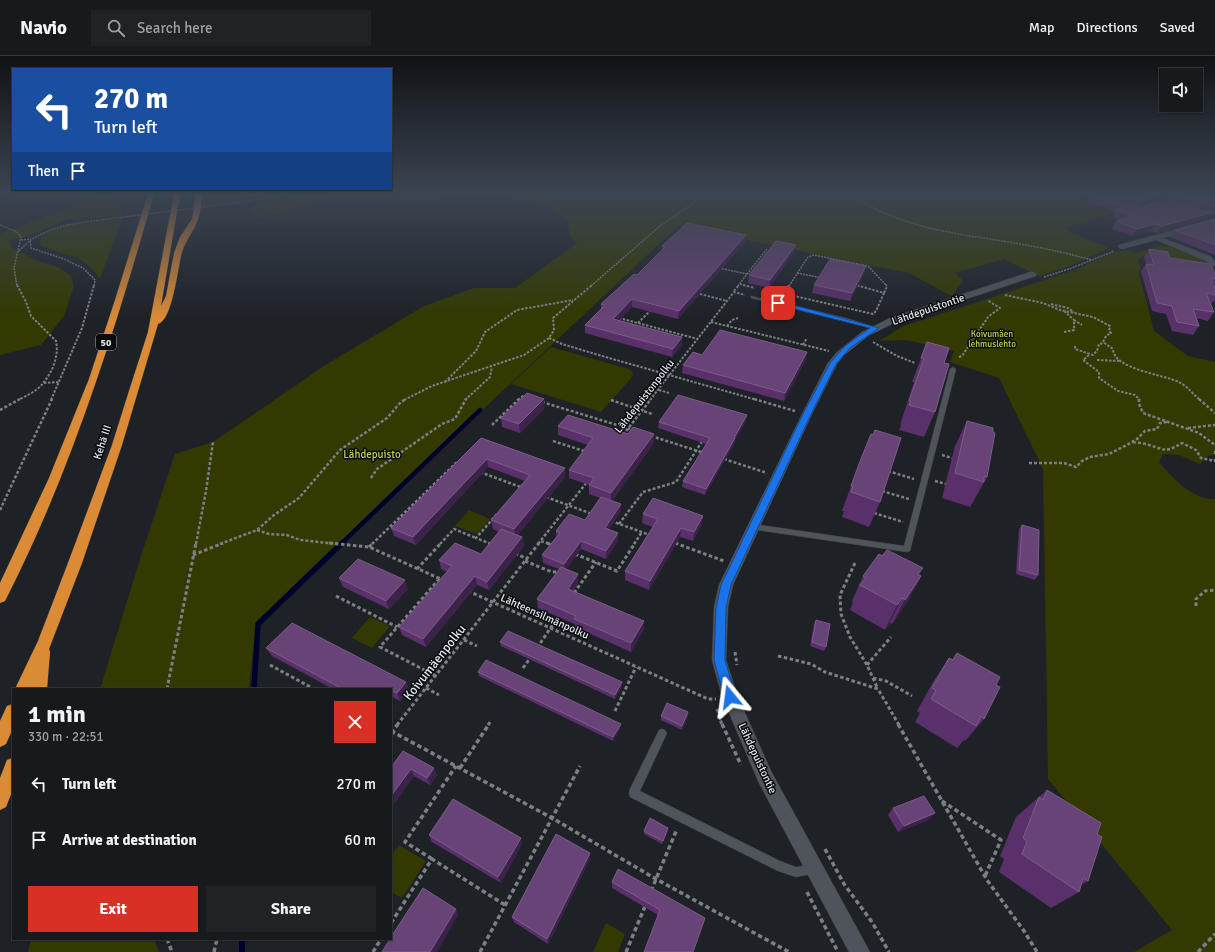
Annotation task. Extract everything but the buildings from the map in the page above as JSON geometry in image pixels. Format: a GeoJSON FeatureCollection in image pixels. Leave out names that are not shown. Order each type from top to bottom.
{"type":"FeatureCollection","features":[{"type":"Feature","properties":{"kind":"highway","name":"50"},"geometry":{"type":"LineString","coordinates":[[0,597],[45,499],[84,404],[103,351],[138,236]]}},
{"type":"Feature","properties":{"kind":"highway","name":"Kehä III"},"geometry":{"type":"LineString","coordinates":[[23,688],[45,641],[96,506],[119,438],[152,332],[170,236]]}},
{"type":"Feature","properties":{"kind":"highway"},"geometry":{"type":"LineString","coordinates":[[152,332],[170,296],[178,253],[185,236]]}},
{"type":"Feature","properties":{"kind":"highway"},"geometry":{"type":"LineString","coordinates":[[39,688],[45,641]]}},
{"type":"Feature","properties":{"kind":"highway"},"geometry":{"type":"LineString","coordinates":[[0,739],[12,713]]}},
{"type":"Feature","properties":{"kind":"highway"},"geometry":{"type":"LineString","coordinates":[[0,801],[12,769]]}},
{"type":"Feature","properties":{"kind":"street"},"geometry":{"type":"LineString","coordinates":[[1123,247],[1165,236]]}},
{"type":"Feature","properties":{"kind":"street"},"geometry":{"type":"LineString","coordinates":[[1158,238],[1206,258],[1215,265]]}},
{"type":"Feature","properties":{"kind":"street","name":"Lähdepuistontie"},"geometry":{"type":"LineString","coordinates":[[860,952],[765,776],[730,697],[719,660],[721,608],[726,585],[807,414],[833,363],[840,354],[855,340],[876,333],[893,320],[1039,276]]}},
{"type":"Feature","properties":{"kind":"lane"},"geometry":{"type":"LineString","coordinates":[[753,297],[778,303],[876,333]]}},
{"type":"Feature","properties":{"kind":"lane"},"geometry":{"type":"LineString","coordinates":[[753,527],[907,549],[953,369]]}},
{"type":"Feature","properties":{"kind":"lane"},"geometry":{"type":"LineString","coordinates":[[662,733],[634,793],[778,866],[796,872],[814,869]]}},
{"type":"Feature","properties":{"kind":"path"},"geometry":{"type":"LineString","coordinates":[[20,236],[21,240],[19,251],[14,268],[17,286],[26,302],[31,316],[51,335],[58,346],[58,357],[44,384]]}},
{"type":"Feature","properties":{"kind":"path"},"geometry":{"type":"LineString","coordinates":[[19,251],[30,240],[39,236]]}},
{"type":"Feature","properties":{"kind":"path"},"geometry":{"type":"LineString","coordinates":[[193,555],[257,530],[274,515],[299,498],[331,460],[348,444],[387,418],[401,402],[417,392],[524,355],[549,338],[554,330],[553,318],[648,236]]}},
{"type":"Feature","properties":{"kind":"path"},"geometry":{"type":"LineString","coordinates":[[974,236],[1052,249],[1092,260]]}},
{"type":"Feature","properties":{"kind":"path"},"geometry":{"type":"LineString","coordinates":[[21,240],[30,240]]}},
{"type":"Feature","properties":{"kind":"path"},"geometry":{"type":"LineString","coordinates":[[0,510],[60,381],[91,302],[95,280],[83,268],[64,259],[31,248],[30,240]]}},
{"type":"Feature","properties":{"kind":"path"},"geometry":{"type":"LineString","coordinates":[[1039,276],[1072,268],[1111,251],[1125,250],[1123,247]]}},
{"type":"Feature","properties":{"kind":"path"},"geometry":{"type":"LineString","coordinates":[[767,249],[711,322],[840,354]]}},
{"type":"Feature","properties":{"kind":"path"},"geometry":{"type":"LineString","coordinates":[[777,292],[783,294],[874,314],[887,286],[886,283],[877,277],[868,266],[814,255],[808,257],[783,294],[778,303]]}},
{"type":"Feature","properties":{"kind":"path"},"geometry":{"type":"LineString","coordinates":[[719,268],[747,274]]}},
{"type":"Feature","properties":{"kind":"path"},"geometry":{"type":"LineString","coordinates":[[797,273],[826,279]]}},
{"type":"Feature","properties":{"kind":"path"},"geometry":{"type":"LineString","coordinates":[[740,284],[758,288]]}},
{"type":"Feature","properties":{"kind":"path"},"geometry":{"type":"LineString","coordinates":[[855,285],[884,293]]}},
{"type":"Feature","properties":{"kind":"path"},"geometry":{"type":"LineString","coordinates":[[692,292],[727,301]]}},
{"type":"Feature","properties":{"kind":"path"},"geometry":{"type":"LineString","coordinates":[[734,292],[753,297]]}},
{"type":"Feature","properties":{"kind":"path"},"geometry":{"type":"LineString","coordinates":[[1004,294],[1018,299],[1060,306],[1109,324],[1109,331],[1111,333],[1104,340],[1104,342],[1099,344],[1095,355],[1089,355],[1076,350],[1075,346]]}},
{"type":"Feature","properties":{"kind":"path"},"geometry":{"type":"LineString","coordinates":[[959,357],[962,356],[978,328],[988,317],[1000,308],[985,298]]}},
{"type":"Feature","properties":{"kind":"path"},"geometry":{"type":"LineString","coordinates":[[444,382],[476,351],[485,332],[517,310],[573,300]]}},
{"type":"Feature","properties":{"kind":"path"},"geometry":{"type":"LineString","coordinates":[[1048,304],[1064,311],[1082,325]]}},
{"type":"Feature","properties":{"kind":"path"},"geometry":{"type":"LineString","coordinates":[[638,324],[652,308]]}},
{"type":"Feature","properties":{"kind":"path"},"geometry":{"type":"LineString","coordinates":[[1064,311],[1075,312]]}},
{"type":"Feature","properties":{"kind":"path"},"geometry":{"type":"LineString","coordinates":[[617,318],[698,339]]}},
{"type":"Feature","properties":{"kind":"path"},"geometry":{"type":"LineString","coordinates":[[726,326],[732,320],[738,318]]}},
{"type":"Feature","properties":{"kind":"path"},"geometry":{"type":"LineString","coordinates":[[1064,332],[1074,330],[1074,320]]}},
{"type":"Feature","properties":{"kind":"path","name":"Lähdepuistonpolku"},"geometry":{"type":"LineString","coordinates":[[620,440],[711,322]]}},
{"type":"Feature","properties":{"kind":"path"},"geometry":{"type":"LineString","coordinates":[[876,333],[871,341],[897,356],[915,363]]}},
{"type":"Feature","properties":{"kind":"path"},"geometry":{"type":"LineString","coordinates":[[549,338],[582,350],[670,376],[807,414]]}},
{"type":"Feature","properties":{"kind":"path"},"geometry":{"type":"LineString","coordinates":[[803,345],[807,338]]}},
{"type":"Feature","properties":{"kind":"path"},"geometry":{"type":"LineString","coordinates":[[1104,342],[1113,348],[1115,355],[1132,367],[1179,382],[1193,392],[1197,398],[1215,413]]}},
{"type":"Feature","properties":{"kind":"path"},"geometry":{"type":"LineString","coordinates":[[1089,355],[1083,360],[1087,365],[1099,372],[1098,376],[1101,380],[1118,390],[1135,395],[1140,400],[1139,404],[1142,412],[1201,434],[1215,445]]}},
{"type":"Feature","properties":{"kind":"path"},"geometry":{"type":"LineString","coordinates":[[1097,360],[1121,360]]}},
{"type":"Feature","properties":{"kind":"path"},"geometry":{"type":"LineString","coordinates":[[371,478],[377,469],[442,424],[455,418],[463,403],[490,377],[492,367]]}},
{"type":"Feature","properties":{"kind":"path"},"geometry":{"type":"LineString","coordinates":[[0,410],[44,384],[60,381]]}},
{"type":"Feature","properties":{"kind":"path"},"geometry":{"type":"LineString","coordinates":[[659,390],[669,393]]}},
{"type":"Feature","properties":{"kind":"path"},"geometry":{"type":"LineString","coordinates":[[492,425],[523,396],[530,399]]}},
{"type":"Feature","properties":{"kind":"path"},"geometry":{"type":"LineString","coordinates":[[612,400],[652,414]]}},
{"type":"Feature","properties":{"kind":"path"},"geometry":{"type":"LineString","coordinates":[[538,401],[636,431]]}},
{"type":"Feature","properties":{"kind":"path"},"geometry":{"type":"LineString","coordinates":[[1029,462],[1064,463],[1076,467],[1082,460],[1109,454],[1133,442],[1142,432],[1157,429],[1160,423],[1167,421]]}},
{"type":"Feature","properties":{"kind":"path"},"geometry":{"type":"LineString","coordinates":[[1186,428],[1215,425]]}},
{"type":"Feature","properties":{"kind":"path"},"geometry":{"type":"LineString","coordinates":[[644,433],[711,455]]}},
{"type":"Feature","properties":{"kind":"path"},"geometry":{"type":"LineString","coordinates":[[619,524],[643,492],[676,482],[704,437]]}},
{"type":"Feature","properties":{"kind":"path"},"geometry":{"type":"LineString","coordinates":[[553,441],[591,453]]}},
{"type":"Feature","properties":{"kind":"path"},"geometry":{"type":"LineString","coordinates":[[167,688],[206,491],[213,442]]}},
{"type":"Feature","properties":{"kind":"path"},"geometry":{"type":"LineString","coordinates":[[1133,442],[1149,445],[1163,451],[1174,448],[1182,443],[1196,450],[1199,456],[1203,459],[1215,461],[1215,459]]}},
{"type":"Feature","properties":{"kind":"path"},"geometry":{"type":"LineString","coordinates":[[718,457],[778,476]]}},
{"type":"Feature","properties":{"kind":"path"},"geometry":{"type":"LineString","coordinates":[[369,547],[456,463],[463,466]]}},
{"type":"Feature","properties":{"kind":"path"},"geometry":{"type":"LineString","coordinates":[[477,471],[527,490]]}},
{"type":"Feature","properties":{"kind":"path"},"geometry":{"type":"LineString","coordinates":[[888,471],[924,482]]}},
{"type":"Feature","properties":{"kind":"path"},"geometry":{"type":"LineString","coordinates":[[493,602],[587,482]]}},
{"type":"Feature","properties":{"kind":"path"},"geometry":{"type":"LineString","coordinates":[[516,492],[520,487]]}},
{"type":"Feature","properties":{"kind":"path"},"geometry":{"type":"LineString","coordinates":[[882,491],[919,502]]}},
{"type":"Feature","properties":{"kind":"path"},"geometry":{"type":"LineString","coordinates":[[541,495],[597,516]]}},
{"type":"Feature","properties":{"kind":"path"},"geometry":{"type":"LineString","coordinates":[[476,538],[501,509]]}},
{"type":"Feature","properties":{"kind":"path"},"geometry":{"type":"LineString","coordinates":[[874,513],[913,526]]}},
{"type":"Feature","properties":{"kind":"path"},"geometry":{"type":"LineString","coordinates":[[605,518],[656,537]]}},
{"type":"Feature","properties":{"kind":"path"},"geometry":{"type":"LineString","coordinates":[[417,569],[454,529],[498,547]]}},
{"type":"Feature","properties":{"kind":"path"},"geometry":{"type":"LineString","coordinates":[[257,530],[269,534],[287,535],[300,540],[369,547],[446,581]]}},
{"type":"Feature","properties":{"kind":"path"},"geometry":{"type":"LineString","coordinates":[[568,552],[617,571],[642,532]]}},
{"type":"Feature","properties":{"kind":"path"},"geometry":{"type":"LineString","coordinates":[[541,541],[555,546]]}},
{"type":"Feature","properties":{"kind":"path"},"geometry":{"type":"LineString","coordinates":[[670,542],[735,565]]}},
{"type":"Feature","properties":{"kind":"path"},"geometry":{"type":"LineString","coordinates":[[513,553],[552,572],[565,574]]}},
{"type":"Feature","properties":{"kind":"path"},"geometry":{"type":"LineString","coordinates":[[570,599],[596,562]]}},
{"type":"Feature","properties":{"kind":"path"},"geometry":{"type":"LineString","coordinates":[[855,563],[840,595],[840,614],[850,637],[867,665],[878,689],[941,801],[985,876],[1037,952]]}},
{"type":"Feature","properties":{"kind":"path"},"geometry":{"type":"LineString","coordinates":[[436,676],[380,646],[440,578]]}},
{"type":"Feature","properties":{"kind":"path"},"geometry":{"type":"LineString","coordinates":[[577,579],[582,581]]}},
{"type":"Feature","properties":{"kind":"path","name":"Lähteensilmänpolku"},"geometry":{"type":"LineString","coordinates":[[466,590],[708,699],[714,699]]}},
{"type":"Feature","properties":{"kind":"path"},"geometry":{"type":"LineString","coordinates":[[1196,606],[1196,599],[1204,591],[1215,590]]}},
{"type":"Feature","properties":{"kind":"path"},"geometry":{"type":"LineString","coordinates":[[336,596],[397,627]]}},
{"type":"Feature","properties":{"kind":"path","name":"Koivumäenpolku"},"geometry":{"type":"LineString","coordinates":[[392,731],[493,602]]}},
{"type":"Feature","properties":{"kind":"path"},"geometry":{"type":"LineString","coordinates":[[523,668],[563,610]]}},
{"type":"Feature","properties":{"kind":"path"},"geometry":{"type":"LineString","coordinates":[[867,665],[891,637]]}},
{"type":"Feature","properties":{"kind":"path"},"geometry":{"type":"LineString","coordinates":[[464,640],[477,646]]}},
{"type":"Feature","properties":{"kind":"path"},"geometry":{"type":"LineString","coordinates":[[735,645],[738,669]]}},
{"type":"Feature","properties":{"kind":"path"},"geometry":{"type":"LineString","coordinates":[[778,656],[811,664],[825,672],[878,689]]}},
{"type":"Feature","properties":{"kind":"path"},"geometry":{"type":"LineString","coordinates":[[270,665],[312,688]]}},
{"type":"Feature","properties":{"kind":"path"},"geometry":{"type":"LineString","coordinates":[[615,711],[636,667]]}},
{"type":"Feature","properties":{"kind":"path"},"geometry":{"type":"LineString","coordinates":[[873,678],[886,681],[912,696]]}},
{"type":"Feature","properties":{"kind":"path"},"geometry":{"type":"LineString","coordinates":[[426,688],[439,695]]}},
{"type":"Feature","properties":{"kind":"path"},"geometry":{"type":"LineString","coordinates":[[492,721],[405,842],[505,905]]}},
{"type":"Feature","properties":{"kind":"path"},"geometry":{"type":"LineString","coordinates":[[392,733],[552,818],[656,879],[789,952]]}},
{"type":"Feature","properties":{"kind":"path"},"geometry":{"type":"LineString","coordinates":[[480,952],[580,766]]}},
{"type":"Feature","properties":{"kind":"path"},"geometry":{"type":"LineString","coordinates":[[941,801],[1001,840],[985,876]]}},
{"type":"Feature","properties":{"kind":"path"},"geometry":{"type":"LineString","coordinates":[[650,894],[682,817]]}},
{"type":"Feature","properties":{"kind":"path"},"geometry":{"type":"LineString","coordinates":[[820,842],[844,884],[864,910],[889,952]]}},
{"type":"Feature","properties":{"kind":"path"},"geometry":{"type":"LineString","coordinates":[[392,921],[432,859]]}},
{"type":"Feature","properties":{"kind":"path"},"geometry":{"type":"LineString","coordinates":[[626,952],[647,901]]}},
{"type":"Feature","properties":{"kind":"path"},"geometry":{"type":"LineString","coordinates":[[1198,952],[1202,949],[1208,939],[1215,934]]}},
{"type":"Feature","properties":{"kind":"path"},"geometry":{"type":"LineString","coordinates":[[167,940],[172,952]]}},
{"type":"Feature","properties":{"kind":"path"},"geometry":{"type":"LineString","coordinates":[[214,952],[217,940]]}},
{"type":"Feature","properties":{"kind":"path"},"geometry":{"type":"LineString","coordinates":[[373,952],[380,940]]}},
{"type":"Feature","properties":{"kind":"green space"},"geometry":{"type":"Polygon","coordinates":[[[0,236],[28,236],[10,240],[11,247],[34,259],[60,268],[71,276],[74,286],[64,316],[41,345],[0,355],[0,236]]]}},
{"type":"Feature","properties":{"kind":"green space"},"geometry":{"type":"Polygon","coordinates":[[[116,236],[100,279],[91,268],[80,259],[41,246],[39,237],[116,236]]]}},
{"type":"Feature","properties":{"kind":"green space","name":"Lähdepuisto"},"geometry":{"type":"Polygon","coordinates":[[[570,236],[668,236],[256,623],[249,688],[100,688],[140,559],[175,454],[213,442],[327,364],[424,306],[474,288],[515,288],[577,243],[570,236]]]}},
{"type":"Feature","properties":{"kind":"green space"},"geometry":{"type":"Polygon","coordinates":[[[726,236],[1079,236],[1110,248],[1067,267],[1039,276],[1004,259],[955,273],[963,281],[951,296],[909,273],[726,236]]]}},
{"type":"Feature","properties":{"kind":"green space","name":"Koivumäen lehmuslehto"},"geometry":{"type":"Polygon","coordinates":[[[1160,246],[1172,247],[1185,251],[1208,263],[1143,256],[1137,260],[1141,267],[1139,274],[1154,331],[1188,356],[1215,362],[1215,455],[1208,456],[1200,464],[1179,455],[1163,454],[1159,462],[1170,475],[1191,492],[1199,496],[1215,499],[1215,952],[1134,952],[1172,930],[1048,779],[1043,469],[999,378],[950,362],[954,351],[906,340],[879,341],[904,326],[1075,270],[1113,252],[1130,250],[1135,253],[1160,246]]]}},
{"type":"Feature","properties":{"kind":"green space"},"geometry":{"type":"Polygon","coordinates":[[[551,347],[629,369],[632,371],[633,376],[601,412],[511,384],[551,347]]]}},
{"type":"Feature","properties":{"kind":"green space"},"geometry":{"type":"Polygon","coordinates":[[[469,510],[490,519],[477,534],[455,526],[469,510]]]}},
{"type":"Feature","properties":{"kind":"green space"},"geometry":{"type":"Polygon","coordinates":[[[370,617],[390,626],[372,648],[352,638],[370,617]]]}},
{"type":"Feature","properties":{"kind":"green space"},"geometry":{"type":"Polygon","coordinates":[[[399,845],[426,861],[402,898],[392,893],[392,855],[399,845]]]}},
{"type":"Feature","properties":{"kind":"green space"},"geometry":{"type":"Polygon","coordinates":[[[606,923],[625,934],[618,952],[593,952],[606,923]]]}},
{"type":"Feature","properties":{"kind":"green space"},"geometry":{"type":"Polygon","coordinates":[[[31,940],[154,940],[159,952],[28,952],[31,940]]]}},
{"type":"Feature","properties":{"kind":"waterway"},"geometry":{"type":"LineString","coordinates":[[341,544],[480,410]]}},
{"type":"Feature","properties":{"kind":"waterway"},"geometry":{"type":"LineString","coordinates":[[254,688],[258,624],[342,543]]}},
{"type":"Feature","properties":{"kind":"waterway"},"geometry":{"type":"LineString","coordinates":[[242,940],[242,952]]}},
{"type":"Feature","properties":{"kind":"route"},"geometry":{"type":"LineString","coordinates":[[730,697],[719,660],[721,608],[726,585],[807,414],[833,363],[855,340],[875,328],[778,303]]}}]}
